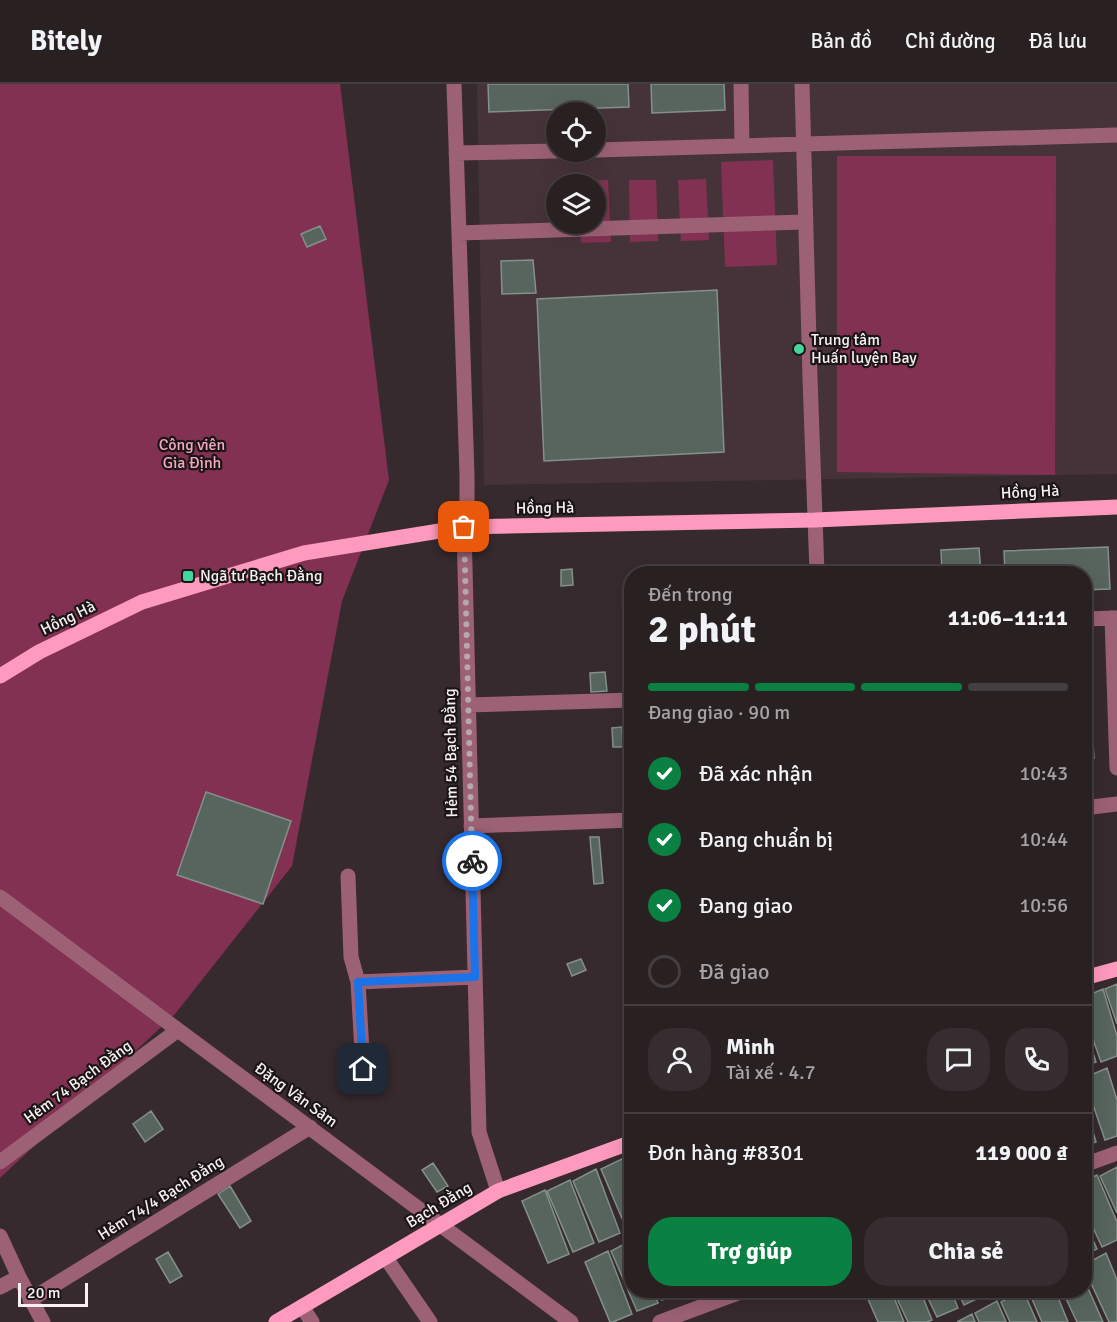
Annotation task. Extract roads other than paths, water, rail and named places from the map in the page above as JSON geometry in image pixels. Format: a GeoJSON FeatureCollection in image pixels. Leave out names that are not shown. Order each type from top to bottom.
{"type":"FeatureCollection","features":[{"type":"Feature","properties":{"kind":"main road","name":"Hồng Hà"},"geometry":{"type":"LineString","coordinates":[[0,676],[39,652],[142,602],[304,553],[464,527],[815,520],[1117,507]]}},
{"type":"Feature","properties":{"kind":"main road"},"geometry":{"type":"LineString","coordinates":[[1092,976],[1117,969]]}},
{"type":"Feature","properties":{"kind":"main road","name":"Bạch Đằng"},"geometry":{"type":"LineString","coordinates":[[276,1322],[498,1191],[624,1145]]}},
{"type":"Feature","properties":{"kind":"street","name":"Hẻm 54 Bạch Đằng"},"geometry":{"type":"LineString","coordinates":[[454,84],[467,475],[464,527],[479,1132],[498,1191]]}},
{"type":"Feature","properties":{"kind":"street"},"geometry":{"type":"LineString","coordinates":[[741,84],[742,145]]}},
{"type":"Feature","properties":{"kind":"street"},"geometry":{"type":"LineString","coordinates":[[802,84],[817,566]]}},
{"type":"Feature","properties":{"kind":"street"},"geometry":{"type":"LineString","coordinates":[[606,150],[1117,135]]}},
{"type":"Feature","properties":{"kind":"street"},"geometry":{"type":"LineString","coordinates":[[456,153],[546,151]]}},
{"type":"Feature","properties":{"kind":"street"},"geometry":{"type":"LineString","coordinates":[[459,233],[805,222]]}},
{"type":"Feature","properties":{"kind":"street"},"geometry":{"type":"LineString","coordinates":[[1092,619],[1114,618],[1117,768]]}},
{"type":"Feature","properties":{"kind":"street"},"geometry":{"type":"LineString","coordinates":[[468,705],[624,700]]}},
{"type":"Feature","properties":{"kind":"street"},"geometry":{"type":"LineString","coordinates":[[1092,807],[1117,804]]}},
{"type":"Feature","properties":{"kind":"street"},"geometry":{"type":"LineString","coordinates":[[471,826],[624,820]]}},
{"type":"Feature","properties":{"kind":"street"},"geometry":{"type":"LineString","coordinates":[[348,876],[351,957],[358,982],[363,1069]]}},
{"type":"Feature","properties":{"kind":"street","name":"Đặng Văn Sâm"},"geometry":{"type":"LineString","coordinates":[[0,897],[571,1322]]}},
{"type":"Feature","properties":{"kind":"street"},"geometry":{"type":"LineString","coordinates":[[358,982],[475,977]]}},
{"type":"Feature","properties":{"kind":"street","name":"Hẻm 74 Bạch Đằng"},"geometry":{"type":"LineString","coordinates":[[0,1162],[178,1030]]}},
{"type":"Feature","properties":{"kind":"street","name":"Hẻm 74/4 Bạch Đằng"},"geometry":{"type":"LineString","coordinates":[[30,1300],[310,1127]]}},
{"type":"Feature","properties":{"kind":"street"},"geometry":{"type":"LineString","coordinates":[[1092,1162],[1117,1153]]}},
{"type":"Feature","properties":{"kind":"street"},"geometry":{"type":"LineString","coordinates":[[0,1236],[43,1322]]}},
{"type":"Feature","properties":{"kind":"street"},"geometry":{"type":"LineString","coordinates":[[386,1258],[430,1322]]}},
{"type":"Feature","properties":{"kind":"street"},"geometry":{"type":"LineString","coordinates":[[0,1287],[19,1277]]}},
{"type":"Feature","properties":{"kind":"street"},"geometry":{"type":"LineString","coordinates":[[660,1322],[724,1298]]}},
{"type":"Feature","properties":{"kind":"street"},"geometry":{"type":"LineString","coordinates":[[302,1307],[312,1322]]}},
{"type":"Feature","properties":{"kind":"place","name":"Trung tâm Huấn luyện Bay"},"geometry":{"type":"Point","coordinates":[799,349]}},
{"type":"Feature","properties":{"kind":"place","name":"Ngã tư Bạch Đằng"},"geometry":{"type":"Point","coordinates":[188,576]}},
{"type":"Feature","properties":{"kind":"park label","name":"Công viên Gia Định"},"geometry":{"type":"Point","coordinates":[192,454]}}]}
